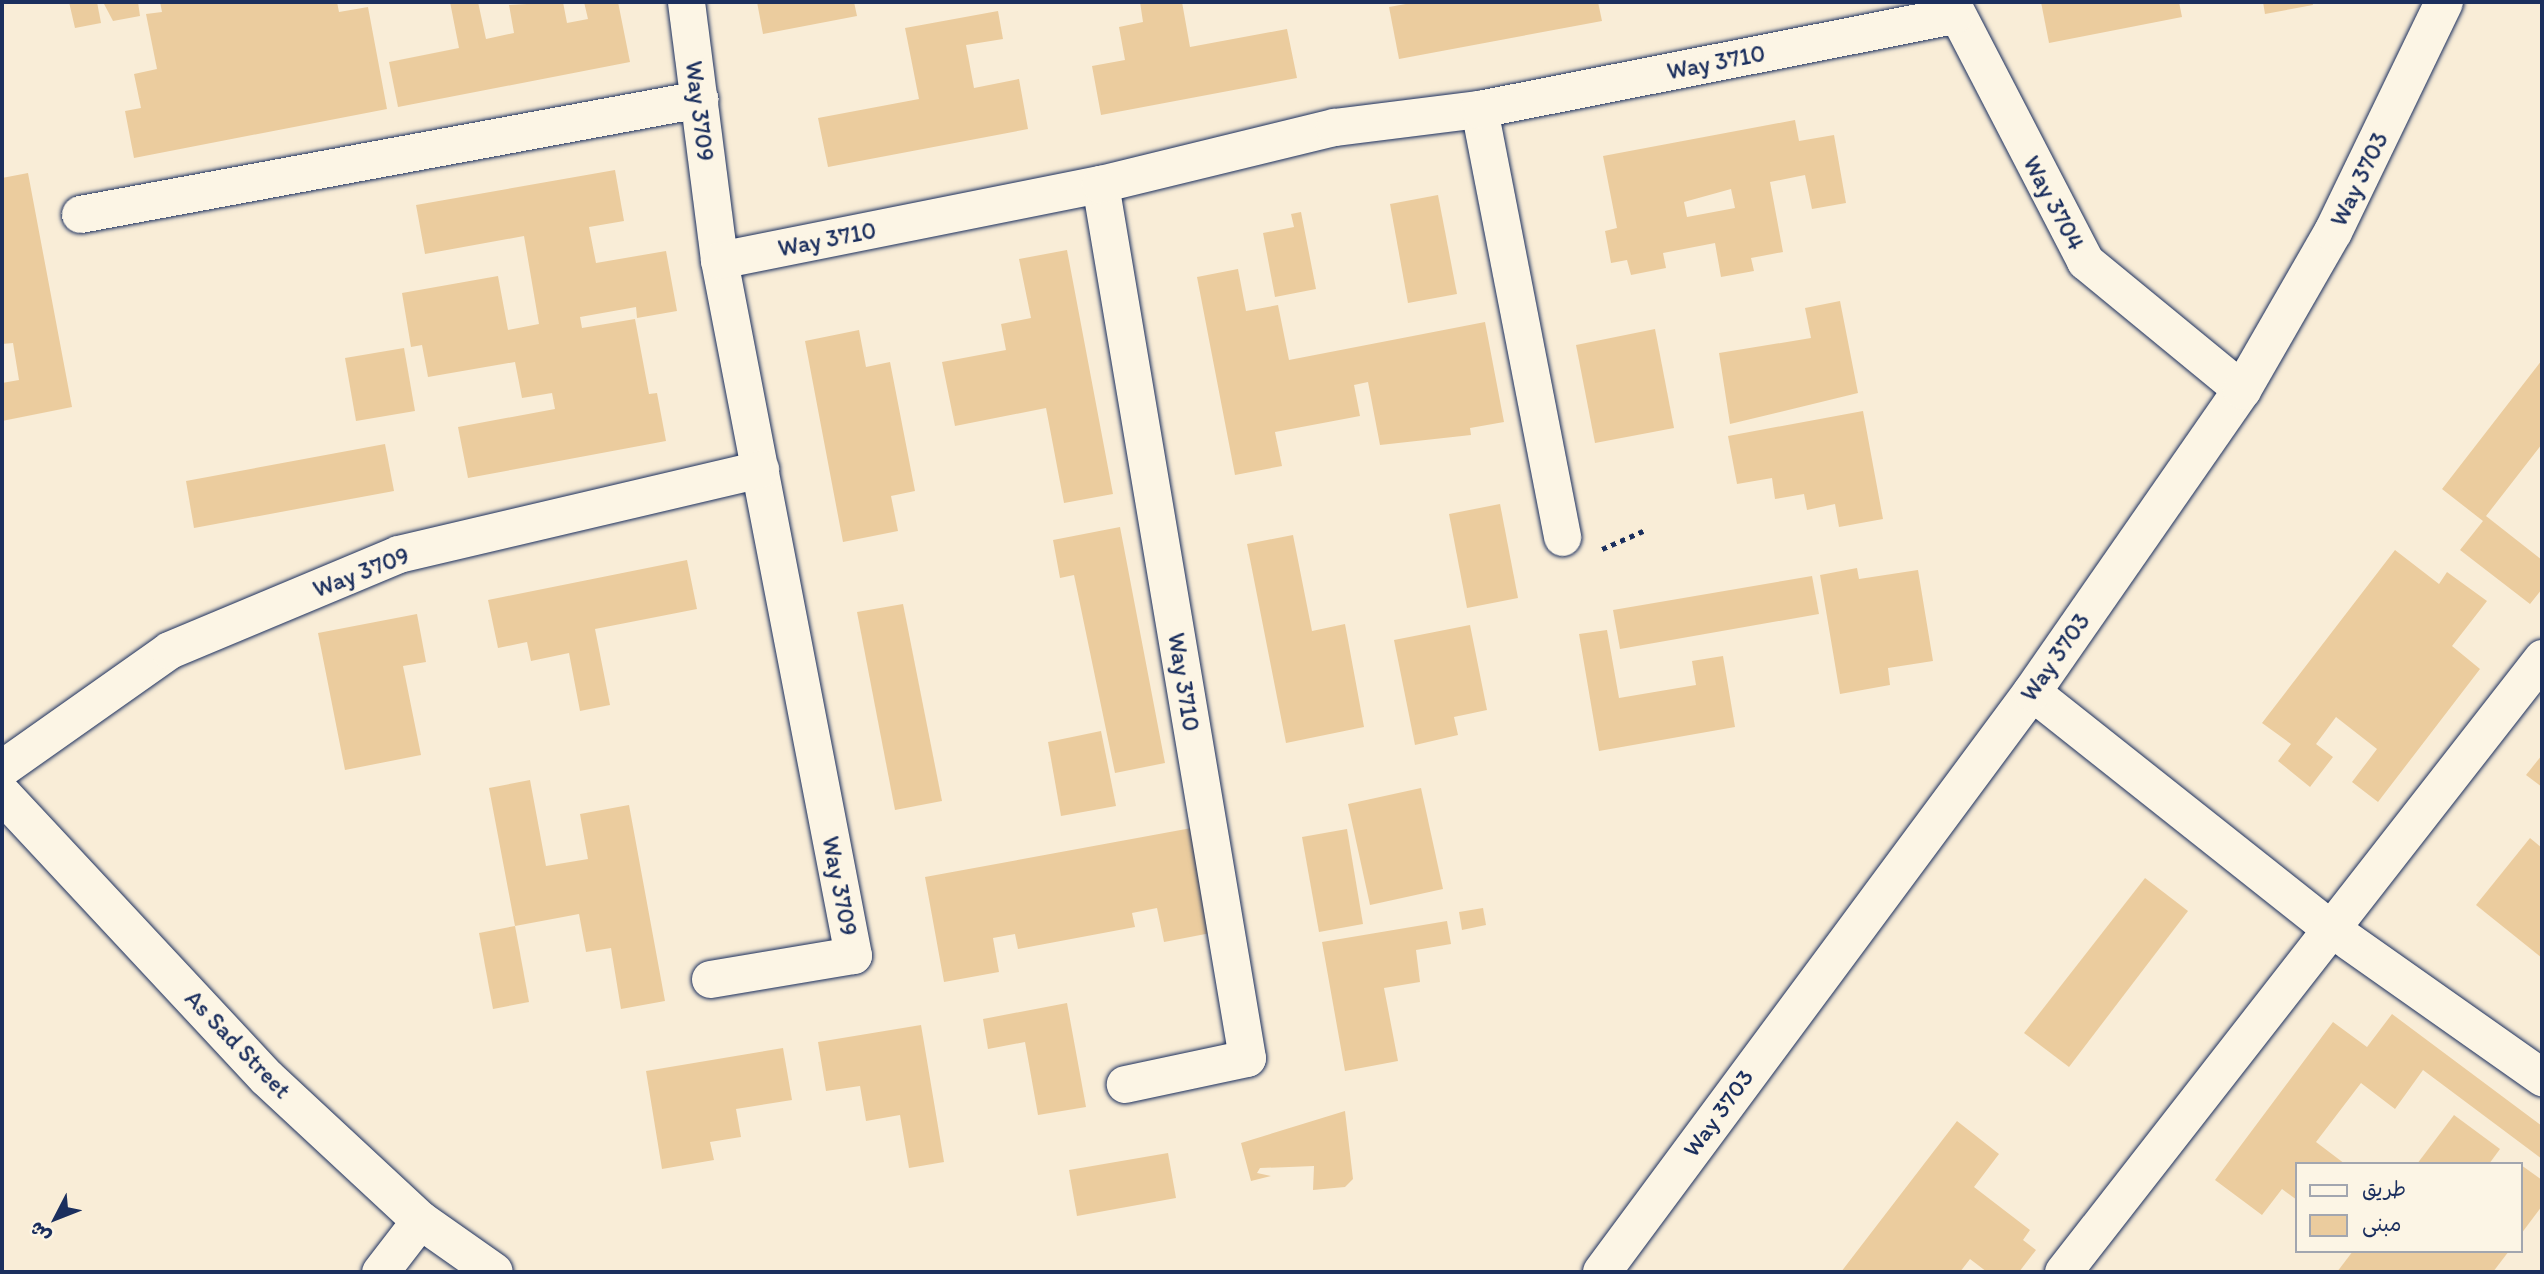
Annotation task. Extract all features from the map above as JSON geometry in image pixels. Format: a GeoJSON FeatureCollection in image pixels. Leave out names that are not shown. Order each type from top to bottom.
{"type":"FeatureCollection","features":[{"type":"Feature","properties":{"kind":"street","name":"Way 3709"},"geometry":{"type":"LineString","coordinates":[[686,2],[719,260],[853,955],[710,979]]}},
{"type":"Feature","properties":{"kind":"street","name":"Way 3703"},"geometry":{"type":"LineString","coordinates":[[1602,1272],[2032,692],[2242,390],[2333,232],[2444,2]]}},
{"type":"Feature","properties":{"kind":"street","name":"Way 3704"},"geometry":{"type":"LineString","coordinates":[[1953,8],[2085,261],[2242,390]]}},
{"type":"Feature","properties":{"kind":"street","name":"Way 3710"},"geometry":{"type":"LineString","coordinates":[[719,260],[1100,184],[1334,127],[1479,109],[1953,8]]}},
{"type":"Feature","properties":{"kind":"street"},"geometry":{"type":"LineString","coordinates":[[80,214],[699,99]]}},
{"type":"Feature","properties":{"kind":"street"},"geometry":{"type":"LineString","coordinates":[[1479,109],[1562,537]]}},
{"type":"Feature","properties":{"kind":"street","name":"Way 3710"},"geometry":{"type":"LineString","coordinates":[[1100,184],[1247,1058],[1125,1084]]}},
{"type":"Feature","properties":{"kind":"street","name":"Way 3709"},"geometry":{"type":"LineString","coordinates":[[2,768],[169,650],[398,554],[760,469]]}},
{"type":"Feature","properties":{"kind":"street"},"geometry":{"type":"LineString","coordinates":[[2063,1272],[2329,927],[2542,659]]}},
{"type":"Feature","properties":{"kind":"street"},"geometry":{"type":"LineString","coordinates":[[2032,692],[2329,927],[2542,1077]]}},
{"type":"Feature","properties":{"kind":"street","name":"As Sad Street"},"geometry":{"type":"LineString","coordinates":[[2,794],[267,1078],[420,1220],[494,1272]]}},
{"type":"Feature","properties":{"kind":"street"},"geometry":{"type":"LineString","coordinates":[[380,1272],[420,1220]]}},
{"type":"Feature","properties":{"kind":"building"},"geometry":{"type":"Polygon","coordinates":[[[69,2],[97,2],[101,23],[75,28],[69,2]]]}},
{"type":"Feature","properties":{"kind":"building"},"geometry":{"type":"Polygon","coordinates":[[[103,2],[138,2],[140,16],[113,21],[103,2]]]}},
{"type":"Feature","properties":{"kind":"building"},"geometry":{"type":"Polygon","coordinates":[[[160,2],[337,2],[339,12],[368,7],[387,109],[134,158],[125,111],[141,108],[134,74],[157,69],[146,14],[162,12],[160,2]]]}},
{"type":"Feature","properties":{"kind":"building"},"geometry":{"type":"Polygon","coordinates":[[[450,2],[478,2],[486,39],[514,33],[509,5],[563,2],[567,23],[588,19],[584,2],[618,2],[630,62],[398,107],[389,62],[459,48],[450,2]]]}},
{"type":"Feature","properties":{"kind":"building"},"geometry":{"type":"Polygon","coordinates":[[[757,2],[854,2],[857,16],[763,34],[757,2]]]}},
{"type":"Feature","properties":{"kind":"building"},"geometry":{"type":"Polygon","coordinates":[[[1140,2],[1182,2],[1190,47],[1287,29],[1297,78],[1101,115],[1092,66],[1125,60],[1119,27],[1143,22],[1140,2]]]}},
{"type":"Feature","properties":{"kind":"building"},"geometry":{"type":"Polygon","coordinates":[[[1417,2],[1598,2],[1602,21],[1399,59],[1389,7],[1417,2]]]}},
{"type":"Feature","properties":{"kind":"building"},"geometry":{"type":"Polygon","coordinates":[[[2041,2],[2179,2],[2182,17],[2049,43],[2041,2]]]}},
{"type":"Feature","properties":{"kind":"building"},"geometry":{"type":"Polygon","coordinates":[[[2263,2],[2312,2],[2313,5],[2265,14],[2263,2]]]}},
{"type":"Feature","properties":{"kind":"building"},"geometry":{"type":"Polygon","coordinates":[[[998,11],[1003,39],[966,45],[974,88],[1019,79],[1028,129],[828,167],[818,118],[919,99],[905,28],[998,11]]]}},
{"type":"Feature","properties":{"kind":"building"},"geometry":{"type":"Polygon","coordinates":[[[1795,120],[1799,141],[1834,135],[1846,203],[1812,209],[1805,175],[1770,182],[1783,252],[1751,258],[1754,271],[1721,277],[1715,243],[1663,253],[1666,268],[1631,275],[1627,260],[1611,263],[1605,231],[1617,228],[1603,156],[1795,120]],[[1731,189],[1684,202],[1687,217],[1735,208],[1731,189]]]}},
{"type":"Feature","properties":{"kind":"building"},"geometry":{"type":"Polygon","coordinates":[[[615,170],[624,221],[589,227],[596,263],[666,251],[677,311],[637,318],[636,307],[580,317],[582,328],[635,319],[649,394],[657,393],[666,441],[468,478],[458,427],[555,409],[552,393],[522,398],[515,362],[428,377],[422,345],[411,347],[402,293],[498,276],[508,330],[539,324],[524,236],[425,254],[416,205],[615,170]]]}},
{"type":"Feature","properties":{"kind":"building"},"geometry":{"type":"Polygon","coordinates":[[[28,173],[72,407],[2,421],[2,383],[19,380],[13,343],[2,344],[2,178],[28,173]]]}},
{"type":"Feature","properties":{"kind":"building"},"geometry":{"type":"Polygon","coordinates":[[[1438,195],[1457,294],[1408,303],[1390,204],[1438,195]]]}},
{"type":"Feature","properties":{"kind":"building"},"geometry":{"type":"Polygon","coordinates":[[[1301,212],[1316,289],[1275,297],[1263,233],[1294,227],[1291,214],[1301,212]]]}},
{"type":"Feature","properties":{"kind":"building"},"geometry":{"type":"Polygon","coordinates":[[[1067,250],[1113,494],[1064,503],[1046,408],[955,426],[942,362],[1006,350],[1001,324],[1031,318],[1019,259],[1067,250]]]}},
{"type":"Feature","properties":{"kind":"building"},"geometry":{"type":"Polygon","coordinates":[[[1238,269],[1246,311],[1278,305],[1289,360],[1485,322],[1504,422],[1470,428],[1471,435],[1380,445],[1368,382],[1354,385],[1360,416],[1275,432],[1282,466],[1235,475],[1197,277],[1238,269]]]}},
{"type":"Feature","properties":{"kind":"building"},"geometry":{"type":"Polygon","coordinates":[[[1840,301],[1858,393],[1730,424],[1719,353],[1811,338],[1805,308],[1840,301]]]}},
{"type":"Feature","properties":{"kind":"building"},"geometry":{"type":"Polygon","coordinates":[[[1655,329],[1674,428],[1595,443],[1576,345],[1655,329]]]}},
{"type":"Feature","properties":{"kind":"building"},"geometry":{"type":"Polygon","coordinates":[[[859,330],[866,367],[890,362],[915,491],[891,496],[898,531],[843,542],[805,341],[859,330]]]}},
{"type":"Feature","properties":{"kind":"building"},"geometry":{"type":"Polygon","coordinates":[[[404,348],[415,411],[356,421],[345,358],[404,348]]]}},
{"type":"Feature","properties":{"kind":"building"},"geometry":{"type":"Polygon","coordinates":[[[2542,360],[2542,444],[2486,516],[2542,560],[2542,589],[2530,604],[2460,550],[2483,521],[2442,489],[2542,360]]]}},
{"type":"Feature","properties":{"kind":"building"},"geometry":{"type":"Polygon","coordinates":[[[1863,411],[1883,519],[1839,527],[1835,504],[1807,510],[1804,494],[1775,499],[1772,478],[1737,484],[1728,436],[1863,411]]]}},
{"type":"Feature","properties":{"kind":"building"},"geometry":{"type":"Polygon","coordinates":[[[385,444],[394,491],[194,528],[186,481],[385,444]]]}},
{"type":"Feature","properties":{"kind":"building"},"geometry":{"type":"Polygon","coordinates":[[[1500,504],[1518,598],[1467,608],[1449,514],[1500,504]]]}},
{"type":"Feature","properties":{"kind":"building"},"geometry":{"type":"Polygon","coordinates":[[[1120,527],[1165,763],[1115,773],[1074,575],[1060,578],[1053,540],[1120,527]]]}},
{"type":"Feature","properties":{"kind":"building"},"geometry":{"type":"Polygon","coordinates":[[[1293,535],[1312,631],[1345,624],[1364,727],[1286,743],[1247,544],[1293,535]]]}},
{"type":"Feature","properties":{"kind":"building"},"geometry":{"type":"Polygon","coordinates":[[[2395,550],[2439,584],[2447,572],[2487,601],[2452,646],[2480,669],[2378,802],[2352,782],[2377,749],[2336,717],[2316,744],[2333,757],[2310,787],[2278,761],[2291,744],[2262,723],[2395,550]]]}},
{"type":"Feature","properties":{"kind":"building"},"geometry":{"type":"Polygon","coordinates":[[[687,560],[697,609],[595,629],[610,705],[580,711],[569,653],[531,661],[527,642],[498,648],[488,600],[687,560]]]}},
{"type":"Feature","properties":{"kind":"building"},"geometry":{"type":"Polygon","coordinates":[[[1857,568],[1859,579],[1918,570],[1933,661],[1888,668],[1890,685],[1840,694],[1820,575],[1857,568]]]}},
{"type":"Feature","properties":{"kind":"building"},"geometry":{"type":"Polygon","coordinates":[[[1812,576],[1819,614],[1620,649],[1613,610],[1812,576]]]}},
{"type":"Feature","properties":{"kind":"building"},"geometry":{"type":"Polygon","coordinates":[[[903,604],[942,801],[895,810],[857,612],[903,604]]]}},
{"type":"Feature","properties":{"kind":"building"},"geometry":{"type":"Polygon","coordinates":[[[417,614],[426,662],[403,666],[421,755],[345,770],[318,633],[417,614]]]}},
{"type":"Feature","properties":{"kind":"building"},"geometry":{"type":"Polygon","coordinates":[[[1470,625],[1487,710],[1454,717],[1458,735],[1415,745],[1394,640],[1470,625]]]}},
{"type":"Feature","properties":{"kind":"building"},"geometry":{"type":"Polygon","coordinates":[[[1607,630],[1619,698],[1696,685],[1692,661],[1723,656],[1735,727],[1599,751],[1579,634],[1607,630]]]}},
{"type":"Feature","properties":{"kind":"building"},"geometry":{"type":"Polygon","coordinates":[[[1101,731],[1116,806],[1061,816],[1048,742],[1101,731]]]}},
{"type":"Feature","properties":{"kind":"building"},"geometry":{"type":"Polygon","coordinates":[[[2542,755],[2542,787],[2526,775],[2542,755]]]}},
{"type":"Feature","properties":{"kind":"building"},"geometry":{"type":"Polygon","coordinates":[[[530,780],[546,866],[588,859],[580,814],[629,805],[665,1001],[621,1009],[611,948],[586,952],[579,914],[515,926],[489,788],[530,780]]]}},
{"type":"Feature","properties":{"kind":"building"},"geometry":{"type":"Polygon","coordinates":[[[1421,788],[1443,889],[1370,905],[1348,804],[1421,788]]]}},
{"type":"Feature","properties":{"kind":"building"},"geometry":{"type":"Polygon","coordinates":[[[1197,827],[1216,932],[1164,942],[1157,908],[1132,913],[1135,927],[1018,949],[1015,934],[993,938],[999,972],[944,982],[925,877],[1197,827]]]}},
{"type":"Feature","properties":{"kind":"building"},"geometry":{"type":"Polygon","coordinates":[[[1347,829],[1363,924],[1319,932],[1302,837],[1347,829]]]}},
{"type":"Feature","properties":{"kind":"building"},"geometry":{"type":"Polygon","coordinates":[[[2530,838],[2542,848],[2542,958],[2476,905],[2530,838]]]}},
{"type":"Feature","properties":{"kind":"building"},"geometry":{"type":"Polygon","coordinates":[[[2145,878],[2188,911],[2069,1067],[2024,1033],[2145,878]]]}},
{"type":"Feature","properties":{"kind":"building"},"geometry":{"type":"Polygon","coordinates":[[[1483,908],[1486,925],[1462,930],[1459,912],[1483,908]]]}},
{"type":"Feature","properties":{"kind":"building"},"geometry":{"type":"Polygon","coordinates":[[[1447,921],[1451,944],[1416,950],[1420,982],[1384,988],[1398,1061],[1345,1071],[1322,942],[1447,921]]]}},
{"type":"Feature","properties":{"kind":"building"},"geometry":{"type":"Polygon","coordinates":[[[515,926],[529,1002],[493,1009],[479,933],[515,926]]]}},
{"type":"Feature","properties":{"kind":"building"},"geometry":{"type":"Polygon","coordinates":[[[1067,1003],[1086,1107],[1038,1115],[1025,1042],[988,1049],[983,1019],[1067,1003]]]}},
{"type":"Feature","properties":{"kind":"building"},"geometry":{"type":"Polygon","coordinates":[[[2392,1014],[2542,1126],[2542,1159],[2423,1070],[2395,1109],[2361,1083],[2316,1142],[2342,1162],[2296,1162],[2296,1199],[2282,1189],[2262,1215],[2215,1180],[2333,1022],[2367,1047],[2392,1014]]]}},
{"type":"Feature","properties":{"kind":"building"},"geometry":{"type":"Polygon","coordinates":[[[921,1025],[944,1162],[909,1168],[900,1115],[866,1121],[860,1086],[826,1091],[818,1042],[921,1025]]]}},
{"type":"Feature","properties":{"kind":"building"},"geometry":{"type":"Polygon","coordinates":[[[783,1048],[792,1100],[736,1109],[741,1137],[710,1142],[714,1160],[662,1169],[646,1071],[783,1048]]]}},
{"type":"Feature","properties":{"kind":"building"},"geometry":{"type":"Polygon","coordinates":[[[1345,1111],[1353,1179],[1345,1187],[1313,1190],[1314,1166],[1260,1168],[1257,1173],[1271,1176],[1251,1181],[1241,1143],[1345,1111]]]}},
{"type":"Feature","properties":{"kind":"building"},"geometry":{"type":"Polygon","coordinates":[[[2454,1115],[2500,1149],[2490,1162],[2419,1162],[2454,1115]]]}},
{"type":"Feature","properties":{"kind":"building"},"geometry":{"type":"Polygon","coordinates":[[[1957,1121],[1999,1154],[1974,1187],[2030,1230],[2023,1240],[2036,1250],[2019,1272],[1987,1272],[1970,1259],[1960,1272],[1841,1272],[1957,1121]]]}},
{"type":"Feature","properties":{"kind":"building"},"geometry":{"type":"Polygon","coordinates":[[[1168,1153],[1176,1198],[1077,1216],[1069,1170],[1168,1153]]]}},
{"type":"Feature","properties":{"kind":"building"},"geometry":{"type":"Polygon","coordinates":[[[2523,1166],[2542,1180],[2542,1206],[2523,1231],[2523,1166]]]}},
{"type":"Feature","properties":{"kind":"building"},"geometry":{"type":"Polygon","coordinates":[[[2351,1253],[2507,1253],[2493,1272],[2337,1272],[2351,1253]]]}}]}
